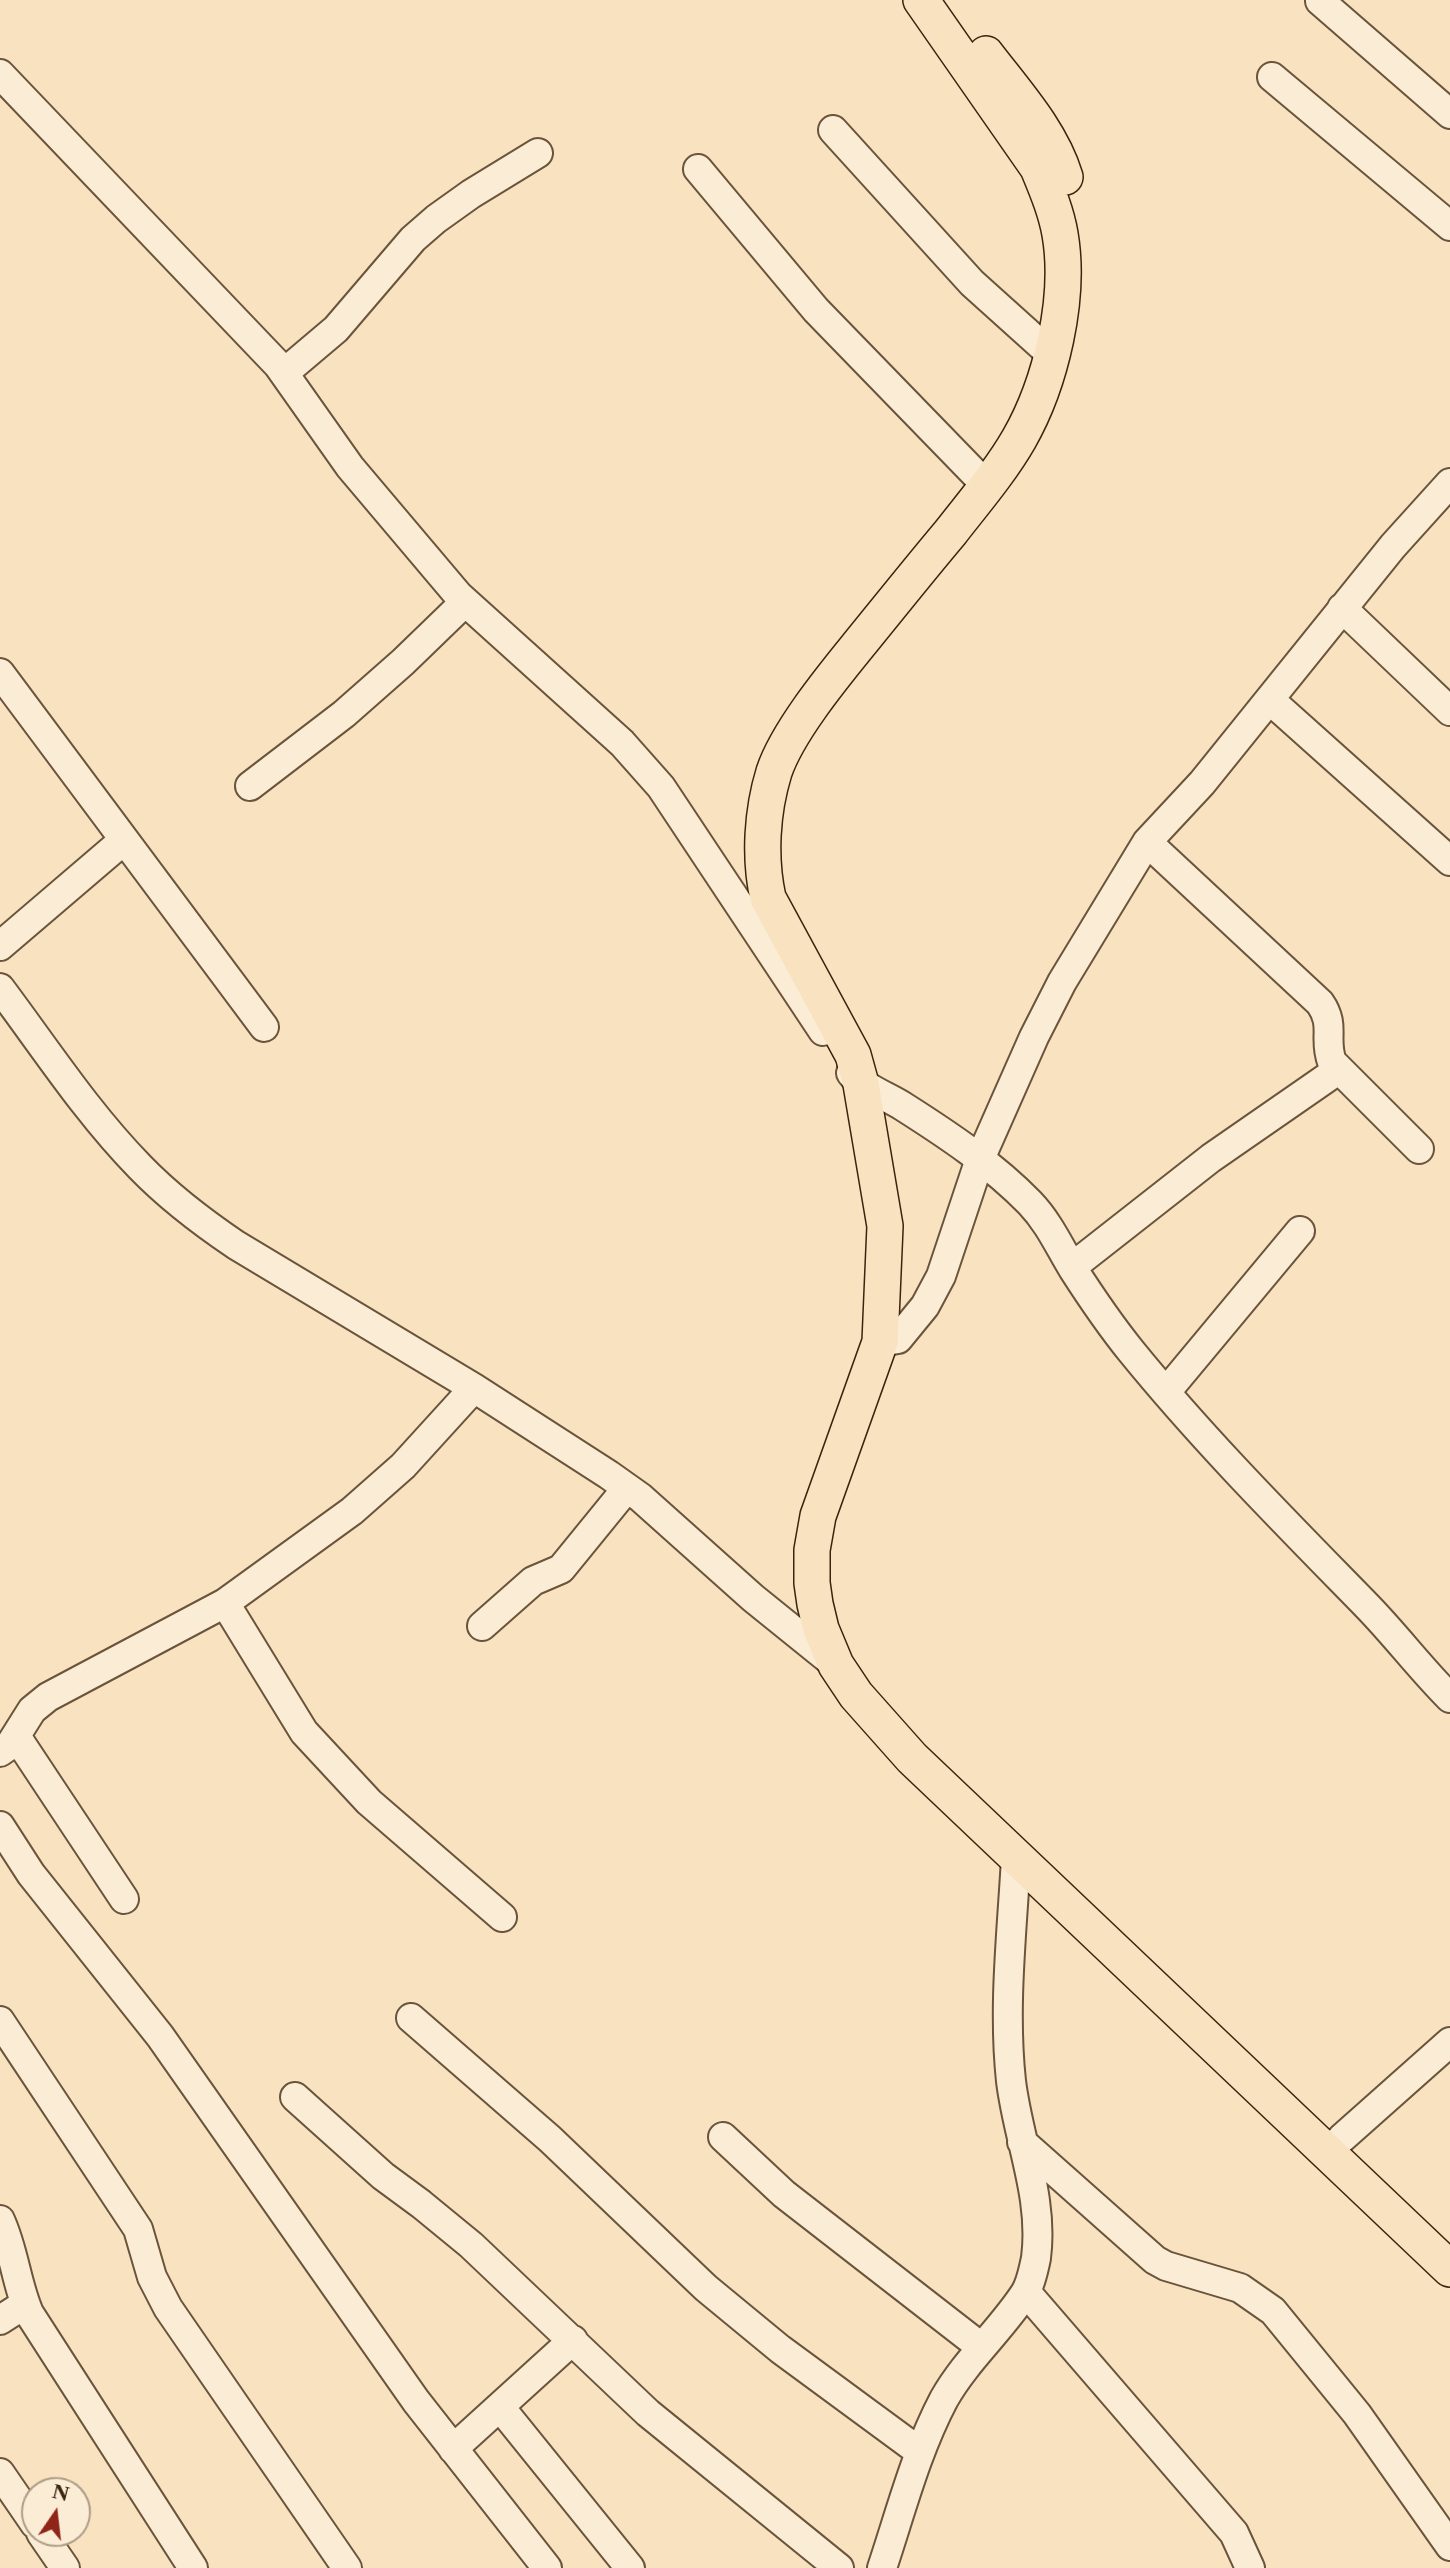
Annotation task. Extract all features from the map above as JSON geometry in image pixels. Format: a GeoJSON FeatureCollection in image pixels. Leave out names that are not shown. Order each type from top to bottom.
{"type":"FeatureCollection","features":[{"type":"Feature","properties":{"kind":"main road"},"geometry":{"type":"LineString","coordinates":[[868,1087],[844,1036],[768,898],[762,849],[774,771],[784,750],[825,687],[987,486],[1019,438],[1038,398],[1052,355],[1063,286],[1060,235],[1051,198],[1038,168],[921,0]]}},
{"type":"Feature","properties":{"kind":"main road"},"geometry":{"type":"LineString","coordinates":[[947,0],[1039,124],[1060,162],[1073,205],[1079,257],[1078,298],[1068,365],[1055,404],[1033,454],[1010,489],[809,743],[793,773],[780,822],[777,846],[779,870],[796,927],[843,1008],[868,1061],[868,1087],[885,1227],[888,1378],[840,1504],[832,1545],[833,1587],[839,1623],[854,1658],[878,1693],[916,1736],[1235,2041],[1450,2239]]}},
{"type":"Feature","properties":{"kind":"main road"},"geometry":{"type":"LineString","coordinates":[[889,1341],[829,1481],[818,1516],[812,1583],[821,1629],[835,1665],[856,1695],[912,1758],[1450,2269]]}},
{"type":"Feature","properties":{"kind":"street"},"geometry":{"type":"LineString","coordinates":[[1320,1],[1450,114]]}},
{"type":"Feature","properties":{"kind":"street"},"geometry":{"type":"LineString","coordinates":[[0,74],[284,373],[350,467],[465,602],[644,766],[696,838],[849,1071],[868,1087],[980,1159],[1030,1203],[1053,1231],[1072,1267],[1130,1350],[1217,1452],[1371,1610],[1450,1698]]}},
{"type":"Feature","properties":{"kind":"street"},"geometry":{"type":"LineString","coordinates":[[1272,77],[1450,226]]}},
{"type":"Feature","properties":{"kind":"street"},"geometry":{"type":"LineString","coordinates":[[833,130],[972,283],[1052,355]]}},
{"type":"Feature","properties":{"kind":"street"},"geometry":{"type":"LineString","coordinates":[[284,373],[336,329],[413,239],[471,194],[538,153]]}},
{"type":"Feature","properties":{"kind":"street"},"geometry":{"type":"LineString","coordinates":[[698,169],[816,310],[987,486]]}},
{"type":"Feature","properties":{"kind":"street"},"geometry":{"type":"LineString","coordinates":[[889,1341],[925,1306],[941,1276],[980,1159],[1034,1037],[1062,982],[1147,842],[1202,783],[1393,546],[1450,483]]}},
{"type":"Feature","properties":{"kind":"street"},"geometry":{"type":"LineString","coordinates":[[250,786],[344,714],[465,602]]}},
{"type":"Feature","properties":{"kind":"street"},"geometry":{"type":"LineString","coordinates":[[1342,608],[1450,711]]}},
{"type":"Feature","properties":{"kind":"street"},"geometry":{"type":"LineString","coordinates":[[0,673],[264,1027]]}},
{"type":"Feature","properties":{"kind":"street"},"geometry":{"type":"LineString","coordinates":[[1270,700],[1450,861]]}},
{"type":"Feature","properties":{"kind":"street"},"geometry":{"type":"LineString","coordinates":[[0,946],[124,841]]}},
{"type":"Feature","properties":{"kind":"street"},"geometry":{"type":"LineString","coordinates":[[1147,842],[1320,1003],[1329,1018],[1328,1052],[1338,1070],[1419,1149]]}},
{"type":"Feature","properties":{"kind":"street"},"geometry":{"type":"LineString","coordinates":[[0,988],[98,1120],[139,1167],[181,1204],[236,1245],[474,1388],[627,1488],[752,1598],[835,1665]]}},
{"type":"Feature","properties":{"kind":"street"},"geometry":{"type":"LineString","coordinates":[[1072,1267],[1212,1158],[1338,1070]]}},
{"type":"Feature","properties":{"kind":"street"},"geometry":{"type":"LineString","coordinates":[[1166,1392],[1300,1231]]}},
{"type":"Feature","properties":{"kind":"street"},"geometry":{"type":"LineString","coordinates":[[124,1899],[8,1744],[32,1710],[48,1697],[225,1603],[352,1511],[402,1466],[474,1388]]}},
{"type":"Feature","properties":{"kind":"street"},"geometry":{"type":"LineString","coordinates":[[482,1626],[533,1581],[561,1569],[627,1488]]}},
{"type":"Feature","properties":{"kind":"street"},"geometry":{"type":"LineString","coordinates":[[225,1603],[304,1732],[369,1802],[502,1917]]}},
{"type":"Feature","properties":{"kind":"street"},"geometry":{"type":"LineString","coordinates":[[0,1826],[32,1874],[160,2036],[416,2401],[547,2568]]}},
{"type":"Feature","properties":{"kind":"street"},"geometry":{"type":"LineString","coordinates":[[882,2568],[920,2452],[945,2398],[981,2347],[1026,2292],[1036,2259],[1034,2184],[1017,2123],[1009,2054],[1011,1919],[1016,1858]]}},
{"type":"Feature","properties":{"kind":"street"},"geometry":{"type":"LineString","coordinates":[[411,2018],[550,2140],[706,2288],[780,2349],[920,2452]]}},
{"type":"Feature","properties":{"kind":"street"},"geometry":{"type":"LineString","coordinates":[[0,2021],[138,2229],[152,2277],[168,2308],[347,2568]]}},
{"type":"Feature","properties":{"kind":"street"},"geometry":{"type":"LineString","coordinates":[[1342,2138],[1450,2042]]}},
{"type":"Feature","properties":{"kind":"street"},"geometry":{"type":"LineString","coordinates":[[295,2096],[383,2176],[471,2245],[648,2413],[839,2568]]}},
{"type":"Feature","properties":{"kind":"street"},"geometry":{"type":"LineString","coordinates":[[723,2137],[785,2194],[981,2347]]}},
{"type":"Feature","properties":{"kind":"street"},"geometry":{"type":"LineString","coordinates":[[1022,2143],[1156,2260],[1173,2269],[1240,2288],[1273,2311],[1357,2414],[1450,2546]]}},
{"type":"Feature","properties":{"kind":"street"},"geometry":{"type":"LineString","coordinates":[[0,2220],[25,2304],[44,2338],[193,2568]]}},
{"type":"Feature","properties":{"kind":"street"},"geometry":{"type":"LineString","coordinates":[[1026,2292],[1234,2533],[1250,2568]]}},
{"type":"Feature","properties":{"kind":"street"},"geometry":{"type":"LineString","coordinates":[[0,2320],[25,2304]]}},
{"type":"Feature","properties":{"kind":"street"},"geometry":{"type":"LineString","coordinates":[[453,2449],[573,2340]]}},
{"type":"Feature","properties":{"kind":"street"},"geometry":{"type":"LineString","coordinates":[[500,2407],[630,2568]]}},
{"type":"Feature","properties":{"kind":"street"},"geometry":{"type":"LineString","coordinates":[[0,2473],[21,2504]]}},
{"type":"Feature","properties":{"kind":"street"},"geometry":{"type":"LineString","coordinates":[[51,2547],[65,2568]]}}]}
